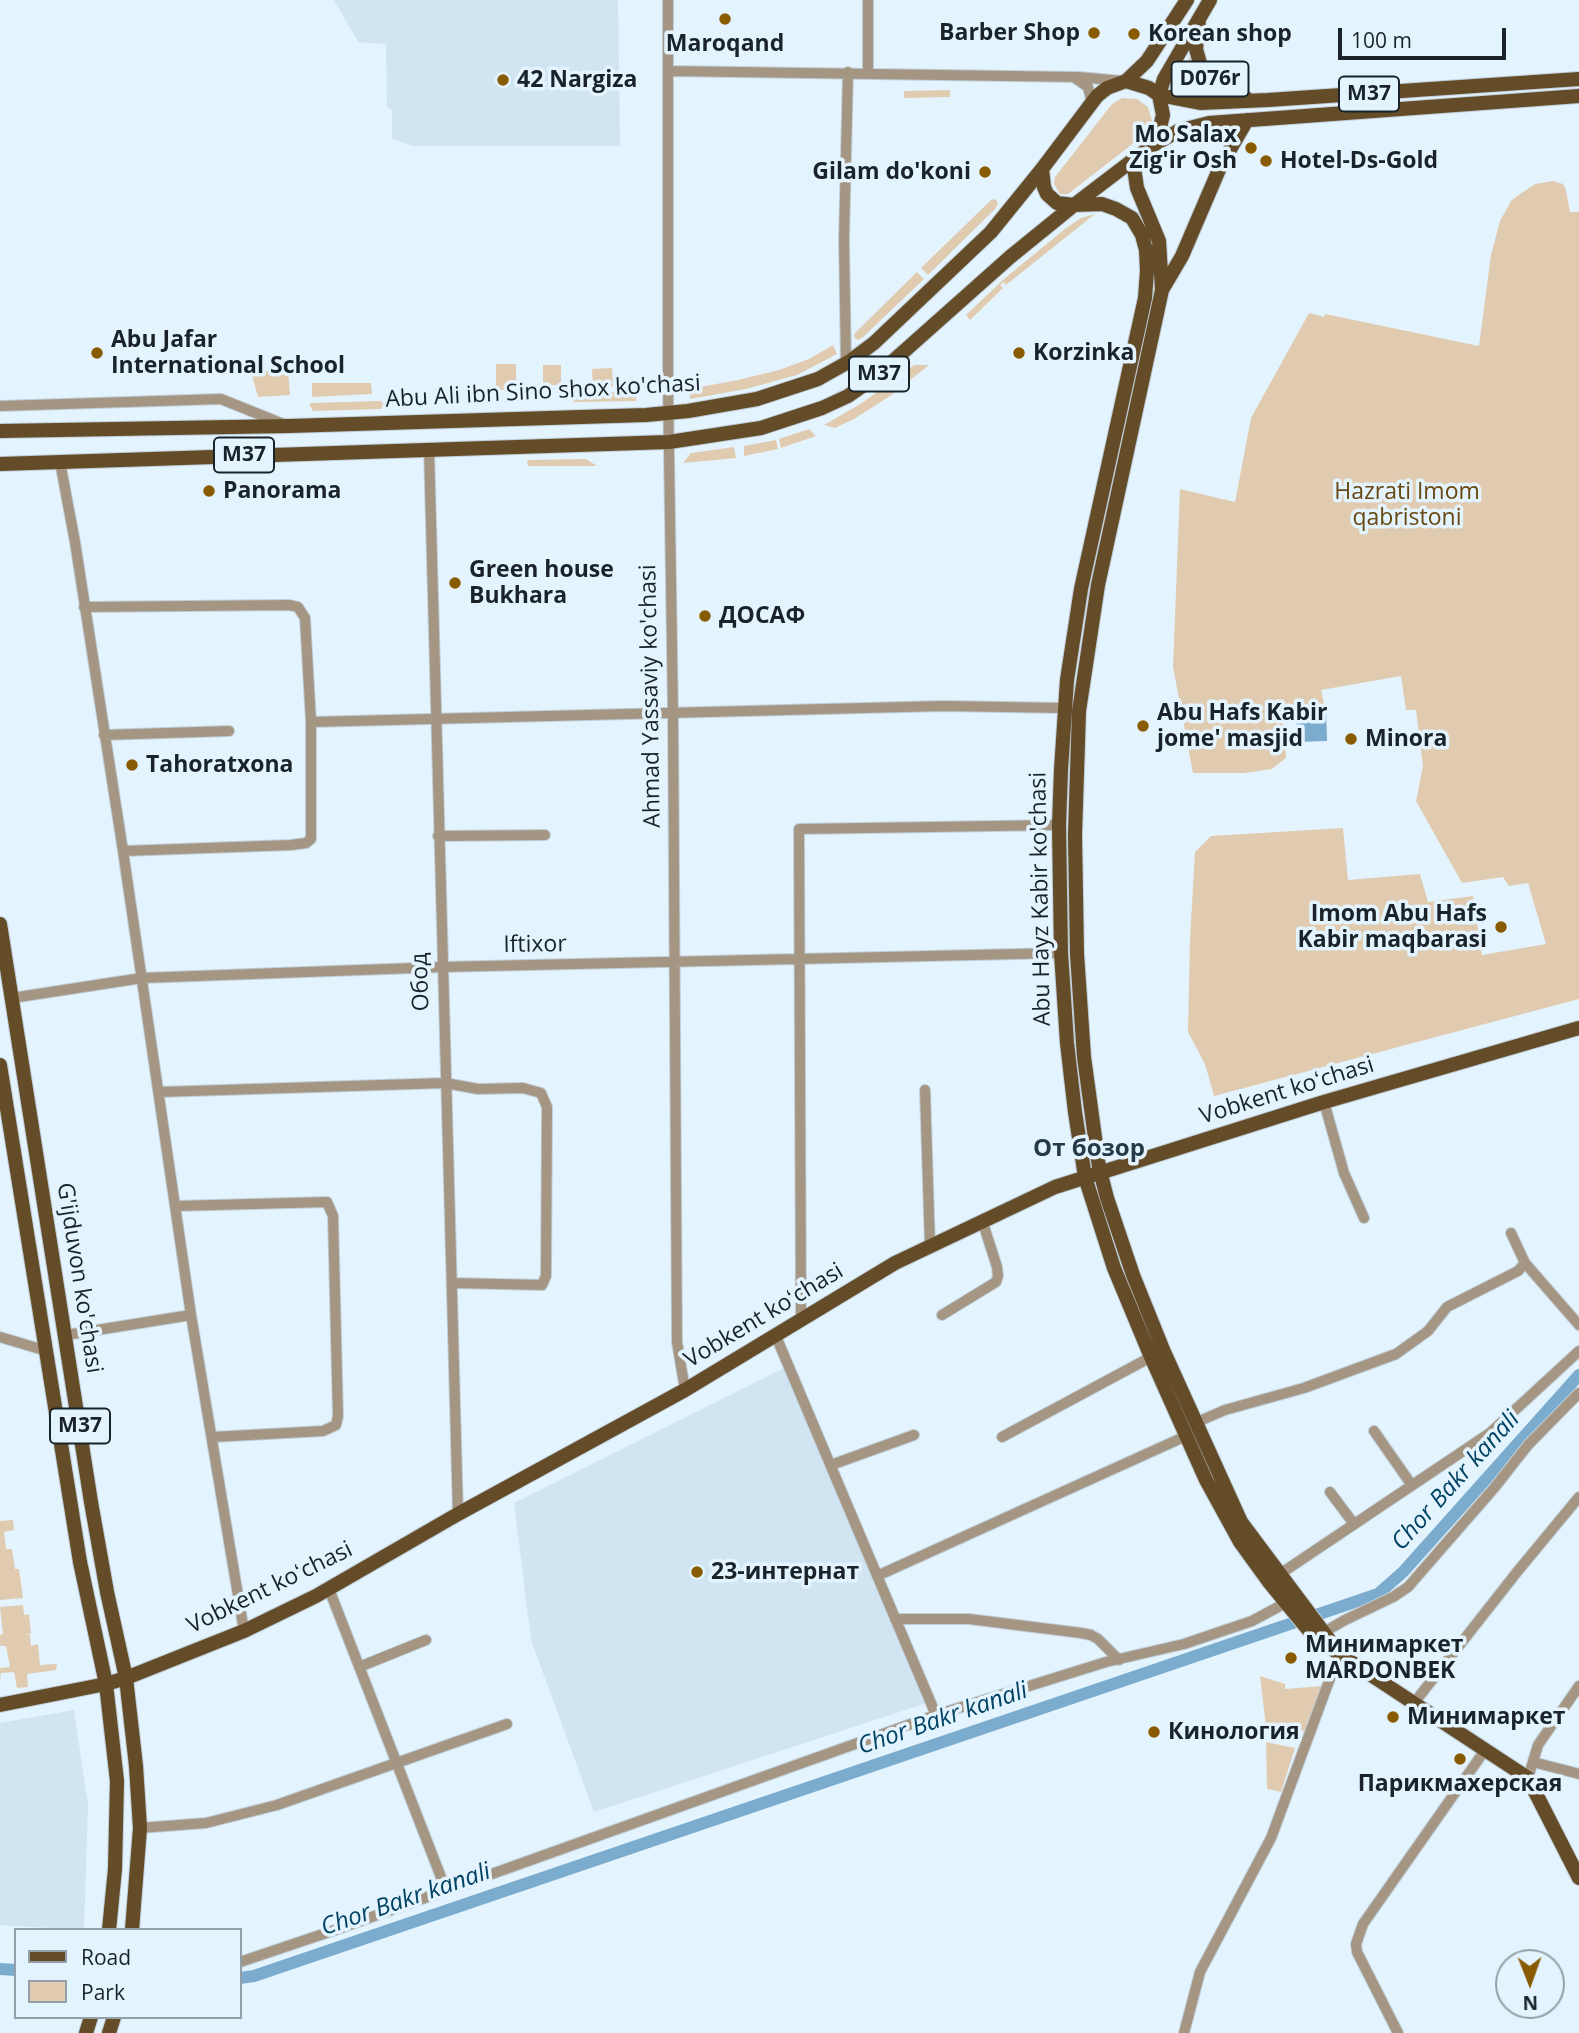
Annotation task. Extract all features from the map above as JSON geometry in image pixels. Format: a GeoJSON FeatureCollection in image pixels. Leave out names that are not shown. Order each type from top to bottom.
{"type":"FeatureCollection","features":[{"type":"Feature","properties":{"kind":"main road","name":"D076r"},"geometry":{"type":"LineString","coordinates":[[1126,81],[1147,61],[1187,0]]}},
{"type":"Feature","properties":{"kind":"main road","name":"D076r"},"geometry":{"type":"LineString","coordinates":[[1159,95],[1164,79],[1210,0]]}},
{"type":"Feature","properties":{"kind":"main road","name":"D076r"},"geometry":{"type":"LineString","coordinates":[[1199,19],[1197,56],[1209,77],[1232,94],[1269,100]]}},
{"type":"Feature","properties":{"kind":"main road","name":"M37"},"geometry":{"type":"LineString","coordinates":[[1042,169],[1097,96],[1107,88],[1126,81],[1149,88],[1159,95],[1200,103],[1579,79]]}},
{"type":"Feature","properties":{"kind":"main road"},"geometry":{"type":"LineString","coordinates":[[1150,147],[1162,121],[1159,95]]}},
{"type":"Feature","properties":{"kind":"main road","name":"M37"},"geometry":{"type":"LineString","coordinates":[[0,464],[669,442],[761,428],[811,413],[848,396],[890,365],[1010,257],[1074,205],[1150,147],[1186,128],[1209,123],[1579,96]]}},
{"type":"Feature","properties":{"kind":"main road"},"geometry":{"type":"LineString","coordinates":[[1162,290],[1170,280],[1228,153],[1247,120]]}},
{"type":"Feature","properties":{"kind":"main road","name":"Abu Hayz Kabir ko'chasi"},"geometry":{"type":"LineString","coordinates":[[1133,160],[1137,188],[1159,241],[1162,290],[1130,396],[1080,589],[1065,708],[1059,825],[1061,954],[1067,1043],[1085,1177],[1114,1268],[1186,1436],[1227,1521],[1288,1599]]}},
{"type":"Feature","properties":{"kind":"main road"},"geometry":{"type":"LineString","coordinates":[[1042,169],[1044,187],[1051,198],[1063,205],[1074,205]]}},
{"type":"Feature","properties":{"kind":"main road","name":"Abu Ali ibn Sino shox ko'chasi"},"geometry":{"type":"LineString","coordinates":[[0,431],[289,426],[668,414],[735,404],[776,394],[818,379],[846,364],[887,331],[991,232],[1042,169]]}},
{"type":"Feature","properties":{"kind":"main road","name":"Abu Hayz Kabir ko'chasi"},"geometry":{"type":"LineString","coordinates":[[1074,205],[1102,204],[1123,212],[1136,224],[1144,243],[1147,271],[1130,396],[1079,710],[1076,775],[1079,996],[1084,1057],[1101,1172],[1115,1225],[1133,1275],[1197,1422],[1241,1522],[1280,1574],[1288,1599]]}},
{"type":"Feature","properties":{"kind":"main road","name":"G'ijduvon ko'chasi"},"geometry":{"type":"LineString","coordinates":[[0,924],[107,1592],[126,1678],[140,1828],[132,1928]]}},
{"type":"Feature","properties":{"kind":"main road","name":"Vobkent koʻchasi"},"geometry":{"type":"LineString","coordinates":[[0,1705],[126,1678],[244,1630],[329,1589],[458,1514],[685,1390],[801,1318],[930,1246],[1055,1187],[1324,1102],[1579,1028]]}},
{"type":"Feature","properties":{"kind":"main road","name":"G'ijduvon ko'chasi"},"geometry":{"type":"LineString","coordinates":[[0,1065],[80,1562],[106,1684],[117,1781],[115,1869],[109,1928]]}},
{"type":"Feature","properties":{"kind":"main road"},"geometry":{"type":"LineString","coordinates":[[1288,1599],[1339,1654],[1528,1778],[1579,1878]]}},
{"type":"Feature","properties":{"kind":"street","name":"Ahmad Yassaviy ko'chasi"},"geometry":{"type":"LineString","coordinates":[[668,0],[668,414],[677,1342],[685,1390]]}},
{"type":"Feature","properties":{"kind":"street"},"geometry":{"type":"LineString","coordinates":[[868,0],[868,73]]}},
{"type":"Feature","properties":{"kind":"street"},"geometry":{"type":"LineString","coordinates":[[668,71],[848,72],[1073,77],[1126,81]]}},
{"type":"Feature","properties":{"kind":"street"},"geometry":{"type":"LineString","coordinates":[[846,364],[844,239],[848,72]]}},
{"type":"Feature","properties":{"kind":"street"},"geometry":{"type":"LineString","coordinates":[[1073,77],[1088,87],[1092,103]]}},
{"type":"Feature","properties":{"kind":"street"},"geometry":{"type":"LineString","coordinates":[[0,406],[221,399],[289,426]]}},
{"type":"Feature","properties":{"kind":"street","name":"Обод"},"geometry":{"type":"LineString","coordinates":[[429,449],[458,1514]]}},
{"type":"Feature","properties":{"kind":"street"},"geometry":{"type":"LineString","coordinates":[[60,462],[123,851],[191,1314],[244,1630]]}},
{"type":"Feature","properties":{"kind":"street"},"geometry":{"type":"LineString","coordinates":[[84,607],[289,605],[298,607],[305,618],[311,722],[311,839],[306,843],[123,851]]}},
{"type":"Feature","properties":{"kind":"street"},"geometry":{"type":"LineString","coordinates":[[311,722],[943,706],[1065,708]]}},
{"type":"Feature","properties":{"kind":"street"},"geometry":{"type":"LineString","coordinates":[[104,735],[229,731]]}},
{"type":"Feature","properties":{"kind":"street"},"geometry":{"type":"LineString","coordinates":[[801,1318],[799,829],[1059,825]]}},
{"type":"Feature","properties":{"kind":"street"},"geometry":{"type":"LineString","coordinates":[[438,836],[545,835]]}},
{"type":"Feature","properties":{"kind":"street","name":"Iftixor"},"geometry":{"type":"LineString","coordinates":[[12,998],[142,978],[442,967],[1061,954]]}},
{"type":"Feature","properties":{"kind":"street"},"geometry":{"type":"LineString","coordinates":[[159,1092],[445,1083],[478,1089],[523,1088],[541,1093],[547,1107],[546,1276],[542,1285],[452,1283]]}},
{"type":"Feature","properties":{"kind":"street"},"geometry":{"type":"LineString","coordinates":[[925,1090],[930,1246]]}},
{"type":"Feature","properties":{"kind":"street"},"geometry":{"type":"LineString","coordinates":[[1324,1102],[1344,1173],[1364,1218]]}},
{"type":"Feature","properties":{"kind":"street"},"geometry":{"type":"LineString","coordinates":[[176,1206],[327,1202],[333,1216],[338,1416],[336,1425],[323,1431],[213,1437]]}},
{"type":"Feature","properties":{"kind":"street"},"geometry":{"type":"LineString","coordinates":[[942,1315],[996,1282],[997,1267],[982,1220]]}},
{"type":"Feature","properties":{"kind":"street"},"geometry":{"type":"LineString","coordinates":[[1511,1233],[1525,1263],[1579,1325]]}},
{"type":"Feature","properties":{"kind":"street"},"geometry":{"type":"LineString","coordinates":[[1197,1422],[1225,1410],[1304,1388],[1396,1354],[1428,1331],[1447,1307],[1518,1271],[1525,1263]]}},
{"type":"Feature","properties":{"kind":"street"},"geometry":{"type":"LineString","coordinates":[[66,1335],[191,1314]]}},
{"type":"Feature","properties":{"kind":"street"},"geometry":{"type":"LineString","coordinates":[[775,1334],[936,1715]]}},
{"type":"Feature","properties":{"kind":"street"},"geometry":{"type":"LineString","coordinates":[[0,1337],[47,1351]]}},
{"type":"Feature","properties":{"kind":"street"},"geometry":{"type":"LineString","coordinates":[[1280,1574],[1490,1433],[1579,1351]]}},
{"type":"Feature","properties":{"kind":"street"},"geometry":{"type":"LineString","coordinates":[[1002,1437],[1152,1357]]}},
{"type":"Feature","properties":{"kind":"street"},"geometry":{"type":"LineString","coordinates":[[1318,1632],[1393,1597],[1408,1587],[1528,1445],[1579,1393]]}},
{"type":"Feature","properties":{"kind":"street"},"geometry":{"type":"LineString","coordinates":[[1374,1431],[1411,1484]]}},
{"type":"Feature","properties":{"kind":"street"},"geometry":{"type":"LineString","coordinates":[[831,1465],[914,1435]]}},
{"type":"Feature","properties":{"kind":"street"},"geometry":{"type":"LineString","coordinates":[[877,1576],[1186,1436]]}},
{"type":"Feature","properties":{"kind":"street"},"geometry":{"type":"LineString","coordinates":[[1330,1492],[1354,1524]]}},
{"type":"Feature","properties":{"kind":"street"},"geometry":{"type":"LineString","coordinates":[[1414,1703],[1579,1497]]}},
{"type":"Feature","properties":{"kind":"street"},"geometry":{"type":"LineString","coordinates":[[329,1589],[446,1890]]}},
{"type":"Feature","properties":{"kind":"street"},"geometry":{"type":"LineString","coordinates":[[242,1961],[936,1715],[1119,1660],[1184,1644],[1252,1620],[1288,1599]]}},
{"type":"Feature","properties":{"kind":"street"},"geometry":{"type":"LineString","coordinates":[[895,1619],[969,1619],[1091,1634],[1119,1660]]}},
{"type":"Feature","properties":{"kind":"street"},"geometry":{"type":"LineString","coordinates":[[359,1667],[426,1640]]}},
{"type":"Feature","properties":{"kind":"street"},"geometry":{"type":"LineString","coordinates":[[1184,2033],[1199,1972],[1272,1838],[1339,1654]]}},
{"type":"Feature","properties":{"kind":"street"},"geometry":{"type":"LineString","coordinates":[[1528,1778],[1538,1745],[1579,1686]]}},
{"type":"Feature","properties":{"kind":"street"},"geometry":{"type":"LineString","coordinates":[[140,1828],[206,1823],[277,1805],[507,1724]]}},
{"type":"Feature","properties":{"kind":"street"},"geometry":{"type":"LineString","coordinates":[[1398,2033],[1357,1952],[1356,1944],[1363,1924],[1485,1749]]}},
{"type":"Feature","properties":{"kind":"street"},"geometry":{"type":"LineString","coordinates":[[1533,1762],[1579,1774]]}},
{"type":"Feature","properties":{"kind":"shaded area","name":"42 Nargiza"},"geometry":{"type":"Polygon","coordinates":[[[334,0],[618,0],[620,146],[413,146],[392,139],[392,110],[387,107],[386,44],[358,42],[334,0]]]}},
{"type":"Feature","properties":{"kind":"shaded area","name":"23-интернат"},"geometry":{"type":"Polygon","coordinates":[[[786,1367],[927,1703],[594,1812],[531,1640],[514,1503],[786,1367]]]}},
{"type":"Feature","properties":{"kind":"shaded area"},"geometry":{"type":"Polygon","coordinates":[[[74,1710],[88,1805],[84,1928],[0,1925],[0,1723],[74,1710]]]}},
{"type":"Feature","properties":{"kind":"green space"},"geometry":{"type":"Polygon","coordinates":[[[1189,57],[1199,77],[1219,94],[1202,93],[1192,89],[1185,72],[1189,57]]]}},
{"type":"Feature","properties":{"kind":"green space"},"geometry":{"type":"Polygon","coordinates":[[[950,90],[950,97],[904,98],[904,91],[950,90]]]}},
{"type":"Feature","properties":{"kind":"green space"},"geometry":{"type":"Polygon","coordinates":[[[1122,98],[1137,99],[1148,107],[1152,121],[1148,132],[1068,194],[1060,194],[1054,184],[1055,177],[1112,104],[1122,98]]]}},
{"type":"Feature","properties":{"kind":"green space","name":"Hazrati Imom qabristoni"},"geometry":{"type":"Polygon","coordinates":[[[1553,181],[1563,184],[1570,212],[1579,212],[1579,999],[1214,1096],[1205,1064],[1188,1032],[1195,852],[1211,836],[1343,828],[1348,880],[1420,874],[1428,902],[1473,896],[1482,955],[1546,944],[1528,883],[1509,886],[1503,877],[1462,883],[1416,801],[1423,766],[1416,710],[1406,710],[1401,676],[1321,690],[1325,708],[1282,709],[1286,758],[1272,769],[1244,773],[1193,773],[1173,667],[1180,489],[1235,502],[1251,418],[1309,313],[1479,346],[1491,255],[1500,221],[1511,201],[1517,196],[1535,184],[1553,181]]]}},
{"type":"Feature","properties":{"kind":"green space"},"geometry":{"type":"Polygon","coordinates":[[[995,199],[998,203],[995,209],[928,275],[921,268],[995,199]]]}},
{"type":"Feature","properties":{"kind":"green space"},"geometry":{"type":"Polygon","coordinates":[[[1095,214],[1006,285],[1004,282],[1000,285],[1003,288],[970,320],[966,315],[1004,279],[1066,228],[1081,218],[1095,214]]]}},
{"type":"Feature","properties":{"kind":"green space"},"geometry":{"type":"Polygon","coordinates":[[[917,272],[924,279],[863,337],[858,340],[855,338],[854,334],[917,272]]]}},
{"type":"Feature","properties":{"kind":"green space"},"geometry":{"type":"Polygon","coordinates":[[[833,345],[837,354],[797,375],[746,389],[690,399],[689,389],[779,370],[809,359],[833,345]]]}},
{"type":"Feature","properties":{"kind":"green space"},"geometry":{"type":"Polygon","coordinates":[[[496,364],[516,364],[516,390],[496,390],[496,364]]]}},
{"type":"Feature","properties":{"kind":"green space"},"geometry":{"type":"Polygon","coordinates":[[[543,365],[561,365],[561,385],[543,385],[543,365]]]}},
{"type":"Feature","properties":{"kind":"green space"},"geometry":{"type":"Polygon","coordinates":[[[914,365],[929,365],[890,396],[854,419],[835,428],[824,425],[862,403],[914,365]]]}},
{"type":"Feature","properties":{"kind":"green space"},"geometry":{"type":"Polygon","coordinates":[[[612,368],[613,386],[593,387],[592,369],[612,368]]]}},
{"type":"Feature","properties":{"kind":"green space"},"geometry":{"type":"Polygon","coordinates":[[[288,370],[290,395],[258,397],[251,371],[288,370]]]}},
{"type":"Feature","properties":{"kind":"green space"},"geometry":{"type":"Polygon","coordinates":[[[312,383],[371,383],[372,394],[312,397],[312,383]]]}},
{"type":"Feature","properties":{"kind":"green space"},"geometry":{"type":"Polygon","coordinates":[[[637,392],[636,401],[574,402],[572,398],[574,393],[637,392]]]}},
{"type":"Feature","properties":{"kind":"green space"},"geometry":{"type":"Polygon","coordinates":[[[381,401],[384,405],[381,409],[313,411],[310,406],[310,403],[381,401]]]}},
{"type":"Feature","properties":{"kind":"green space"},"geometry":{"type":"Polygon","coordinates":[[[809,429],[816,436],[781,448],[779,439],[809,429]]]}},
{"type":"Feature","properties":{"kind":"green space"},"geometry":{"type":"Polygon","coordinates":[[[776,440],[778,449],[744,456],[744,446],[776,440]]]}},
{"type":"Feature","properties":{"kind":"green space"},"geometry":{"type":"Polygon","coordinates":[[[734,447],[736,458],[683,463],[691,453],[734,447]]]}},
{"type":"Feature","properties":{"kind":"green space"},"geometry":{"type":"Polygon","coordinates":[[[586,459],[597,466],[528,466],[527,460],[586,459]]]}},
{"type":"Feature","properties":{"kind":"green space"},"geometry":{"type":"Polygon","coordinates":[[[13,1520],[14,1530],[4,1532],[6,1549],[12,1549],[15,1569],[19,1569],[23,1598],[0,1600],[0,1521],[13,1520]]]}},
{"type":"Feature","properties":{"kind":"green space"},"geometry":{"type":"Polygon","coordinates":[[[23,1605],[24,1615],[29,1614],[31,1634],[24,1634],[30,1635],[31,1646],[38,1644],[40,1665],[57,1664],[56,1670],[27,1674],[28,1687],[17,1688],[14,1672],[1,1673],[0,1680],[0,1668],[10,1667],[6,1646],[0,1646],[0,1635],[3,1634],[0,1607],[23,1605]]]}},
{"type":"Feature","properties":{"kind":"green space"},"geometry":{"type":"Polygon","coordinates":[[[1260,1676],[1285,1684],[1285,1689],[1323,1686],[1305,1730],[1300,1732],[1266,1727],[1260,1676]]]}},
{"type":"Feature","properties":{"kind":"green space"},"geometry":{"type":"Polygon","coordinates":[[[1266,1742],[1295,1748],[1281,1792],[1267,1789],[1266,1742]]]}},
{"type":"Feature","properties":{"kind":"water"},"geometry":{"type":"Polygon","coordinates":[[[1326,709],[1327,741],[1297,742],[1296,710],[1326,709]]]}},
{"type":"Feature","properties":{"kind":"waterway","name":"Chor Bakr kanali"},"geometry":{"type":"LineString","coordinates":[[242,1978],[254,1976],[1378,1594],[1403,1572],[1579,1375]]}},
{"type":"Feature","properties":{"kind":"waterway","name":"Chor Bakr kanali"},"geometry":{"type":"LineString","coordinates":[[0,1969],[14,1970]]}},
{"type":"Feature","properties":{"kind":"place","name":"Maroqand"},"geometry":{"type":"Point","coordinates":[725,19]}},
{"type":"Feature","properties":{"kind":"place","name":"Barber Shop"},"geometry":{"type":"Point","coordinates":[1094,33]}},
{"type":"Feature","properties":{"kind":"place","name":"Korean shop"},"geometry":{"type":"Point","coordinates":[1134,34]}},
{"type":"Feature","properties":{"kind":"place","name":"42 Nargiza"},"geometry":{"type":"Point","coordinates":[503,80]}},
{"type":"Feature","properties":{"kind":"place","name":"Mo Salax Zig'ir Osh"},"geometry":{"type":"Point","coordinates":[1251,148]}},
{"type":"Feature","properties":{"kind":"place","name":"Hotel-Ds-Gold"},"geometry":{"type":"Point","coordinates":[1266,161]}},
{"type":"Feature","properties":{"kind":"place","name":"Gilam do'koni"},"geometry":{"type":"Point","coordinates":[985,172]}},
{"type":"Feature","properties":{"kind":"place","name":"Abu Jafar International School"},"geometry":{"type":"Point","coordinates":[97,353]}},
{"type":"Feature","properties":{"kind":"place","name":"Korzinka"},"geometry":{"type":"Point","coordinates":[1019,353]}},
{"type":"Feature","properties":{"kind":"place","name":"Panorama"},"geometry":{"type":"Point","coordinates":[209,491]}},
{"type":"Feature","properties":{"kind":"place","name":"Green house Bukhara"},"geometry":{"type":"Point","coordinates":[455,583]}},
{"type":"Feature","properties":{"kind":"place","name":"ДОСАФ"},"geometry":{"type":"Point","coordinates":[705,616]}},
{"type":"Feature","properties":{"kind":"place","name":"Abu Hafs Kabir jome' masjid"},"geometry":{"type":"Point","coordinates":[1143,726]}},
{"type":"Feature","properties":{"kind":"place","name":"Minora"},"geometry":{"type":"Point","coordinates":[1351,739]}},
{"type":"Feature","properties":{"kind":"place","name":"Tahoratxona"},"geometry":{"type":"Point","coordinates":[132,765]}},
{"type":"Feature","properties":{"kind":"place","name":"Imom Abu Hafs Kabir maqbarasi"},"geometry":{"type":"Point","coordinates":[1501,927]}},
{"type":"Feature","properties":{"kind":"place","name":"23-интернат"},"geometry":{"type":"Point","coordinates":[697,1572]}},
{"type":"Feature","properties":{"kind":"place","name":"Минимаркет MARDONBEK"},"geometry":{"type":"Point","coordinates":[1291,1658]}},
{"type":"Feature","properties":{"kind":"place","name":"Минимаркет"},"geometry":{"type":"Point","coordinates":[1393,1717]}},
{"type":"Feature","properties":{"kind":"place","name":"Кинология"},"geometry":{"type":"Point","coordinates":[1154,1732]}},
{"type":"Feature","properties":{"kind":"place","name":"Парикмахерская"},"geometry":{"type":"Point","coordinates":[1460,1759]}},
{"type":"Feature","properties":{"kind":"district","name":"От бозор"},"geometry":{"type":"Point","coordinates":[1089,1149]}}]}
